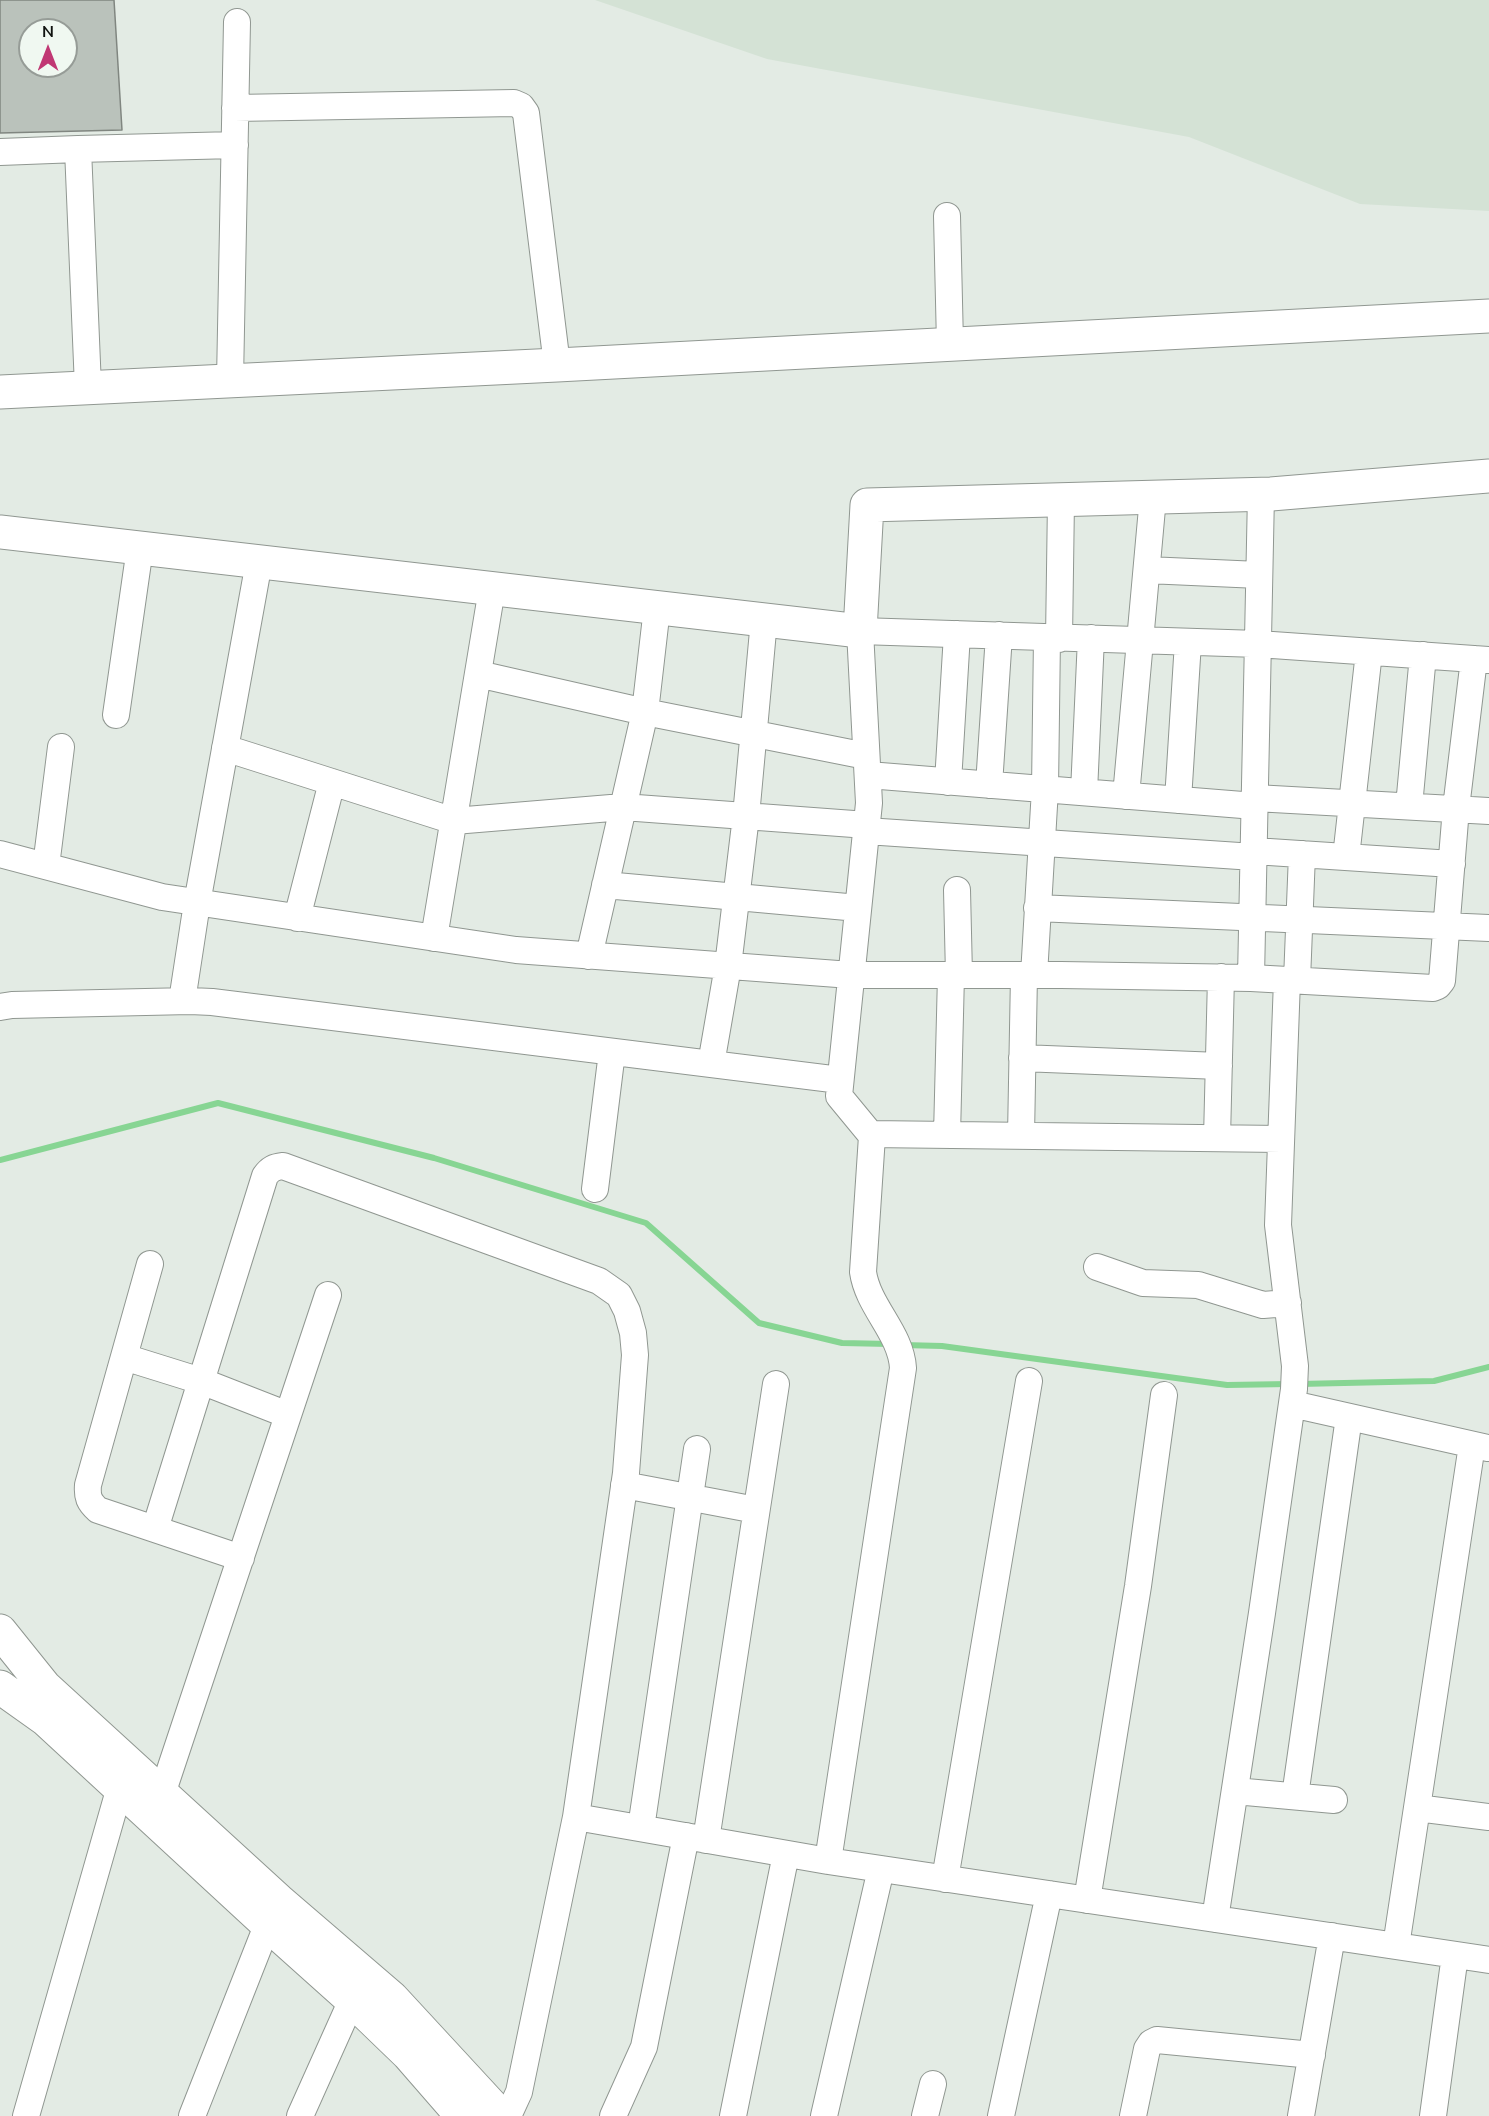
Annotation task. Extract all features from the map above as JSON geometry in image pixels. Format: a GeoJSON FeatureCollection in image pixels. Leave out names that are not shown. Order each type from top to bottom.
{"type":"FeatureCollection","features":[{"type":"Feature","properties":{"kind":"main road"},"geometry":{"type":"LineString","coordinates":[[0,392],[1489,316]]}},
{"type":"Feature","properties":{"kind":"main road"},"geometry":{"type":"LineString","coordinates":[[0,532],[860,631],[867,505],[1261,494],[1489,476]]}},
{"type":"Feature","properties":{"kind":"main road"},"geometry":{"type":"LineString","coordinates":[[8,1641],[45,1687],[126,1777],[272,1912],[360,1989],[408,2054],[462,2116]]}},
{"type":"Feature","properties":{"kind":"main road"},"geometry":{"type":"LineString","coordinates":[[0,1687],[126,1777],[162,1794],[272,1912]]}},
{"type":"Feature","properties":{"kind":"main road"},"geometry":{"type":"LineString","coordinates":[[360,1989],[392,1998],[501,2116]]}},
{"type":"Feature","properties":{"kind":"street"},"geometry":{"type":"LineString","coordinates":[[230,380],[237,22]]}},
{"type":"Feature","properties":{"kind":"street"},"geometry":{"type":"LineString","coordinates":[[236,108],[514,104],[521,106],[526,113],[557,365]]}},
{"type":"Feature","properties":{"kind":"street"},"geometry":{"type":"LineString","coordinates":[[0,152],[235,145]]}},
{"type":"Feature","properties":{"kind":"street"},"geometry":{"type":"LineString","coordinates":[[78,149],[88,387]]}},
{"type":"Feature","properties":{"kind":"street"},"geometry":{"type":"LineString","coordinates":[[946,216],[950,344]]}},
{"type":"Feature","properties":{"kind":"street"},"geometry":{"type":"LineString","coordinates":[[1251,978],[1261,494]]}},
{"type":"Feature","properties":{"kind":"street"},"geometry":{"type":"LineString","coordinates":[[1126,796],[1153,497]]}},
{"type":"Feature","properties":{"kind":"street"},"geometry":{"type":"LineString","coordinates":[[1022,1136],[1022,1058],[1046,789],[1062,500]]}},
{"type":"Feature","properties":{"kind":"street"},"geometry":{"type":"LineString","coordinates":[[116,715],[140,548]]}},
{"type":"Feature","properties":{"kind":"street"},"geometry":{"type":"LineString","coordinates":[[182,1001],[197,903],[259,562]]}},
{"type":"Feature","properties":{"kind":"street"},"geometry":{"type":"LineString","coordinates":[[1146,570],[1259,575]]}},
{"type":"Feature","properties":{"kind":"street"},"geometry":{"type":"LineString","coordinates":[[435,938],[492,589]]}},
{"type":"Feature","properties":{"kind":"street"},"geometry":{"type":"LineString","coordinates":[[589,956],[645,712],[657,608]]}},
{"type":"Feature","properties":{"kind":"street"},"geometry":{"type":"LineString","coordinates":[[711,1064],[728,966],[746,816],[764,620]]}},
{"type":"Feature","properties":{"kind":"street"},"geometry":{"type":"LineString","coordinates":[[0,854],[162,897],[516,950],[851,975],[1221,977],[1433,988],[1438,986],[1443,975],[1456,808],[1482,660],[1258,644],[860,631],[869,803],[866,828],[858,908],[851,975],[840,1080],[839,1096],[872,1136],[863,1272],[869,1291],[901,1353],[903,1368],[828,1861]]}},
{"type":"Feature","properties":{"kind":"street"},"geometry":{"type":"LineString","coordinates":[[948,782],[957,634]]}},
{"type":"Feature","properties":{"kind":"street"},"geometry":{"type":"LineString","coordinates":[[989,785],[999,636]]}},
{"type":"Feature","properties":{"kind":"street"},"geometry":{"type":"LineString","coordinates":[[1084,792],[1091,638]]}},
{"type":"Feature","properties":{"kind":"street"},"geometry":{"type":"LineString","coordinates":[[1178,800],[1188,642]]}},
{"type":"Feature","properties":{"kind":"street"},"geometry":{"type":"LineString","coordinates":[[1346,857],[1369,652]]}},
{"type":"Feature","properties":{"kind":"street"},"geometry":{"type":"LineString","coordinates":[[1409,806],[1424,656]]}},
{"type":"Feature","properties":{"kind":"street"},"geometry":{"type":"LineString","coordinates":[[478,674],[753,735],[867,766],[948,782],[1178,800],[1353,803],[1489,811]]}},
{"type":"Feature","properties":{"kind":"street"},"geometry":{"type":"LineString","coordinates":[[46,866],[61,747]]}},
{"type":"Feature","properties":{"kind":"street"},"geometry":{"type":"LineString","coordinates":[[225,748],[454,821],[623,807],[1041,843],[1254,854],[1302,854],[1452,864]]}},
{"type":"Feature","properties":{"kind":"street"},"geometry":{"type":"LineString","coordinates":[[297,918],[332,782]]}},
{"type":"Feature","properties":{"kind":"street"},"geometry":{"type":"LineString","coordinates":[[1215,1919],[1294,1387],[1288,1303],[1278,1225],[1281,1139],[1292,980],[1300,920],[1302,854]]}},
{"type":"Feature","properties":{"kind":"street"},"geometry":{"type":"LineString","coordinates":[[605,885],[858,908]]}},
{"type":"Feature","properties":{"kind":"street"},"geometry":{"type":"LineString","coordinates":[[947,1135],[957,891]]}},
{"type":"Feature","properties":{"kind":"street"},"geometry":{"type":"LineString","coordinates":[[1037,908],[1489,928]]}},
{"type":"Feature","properties":{"kind":"street"},"geometry":{"type":"LineString","coordinates":[[1217,1138],[1221,977]]}},
{"type":"Feature","properties":{"kind":"street"},"geometry":{"type":"LineString","coordinates":[[0,1007],[212,1002],[840,1080]]}},
{"type":"Feature","properties":{"kind":"street"},"geometry":{"type":"LineString","coordinates":[[595,1189],[612,1052]]}},
{"type":"Feature","properties":{"kind":"street"},"geometry":{"type":"LineString","coordinates":[[1022,1058],[1219,1066]]}},
{"type":"Feature","properties":{"kind":"street"},"geometry":{"type":"LineString","coordinates":[[870,1134],[1281,1139]]}},
{"type":"Feature","properties":{"kind":"street"},"geometry":{"type":"LineString","coordinates":[[155,1529],[265,1176],[269,1170],[283,1167],[599,1281],[619,1295],[627,1311],[633,1333],[635,1354],[624,1485],[576,1817],[519,2092],[508,2116]]}},
{"type":"Feature","properties":{"kind":"street"},"geometry":{"type":"LineString","coordinates":[[150,1264],[87,1495],[90,1504],[98,1510],[241,1558]]}},
{"type":"Feature","properties":{"kind":"street"},"geometry":{"type":"LineString","coordinates":[[1097,1267],[1143,1283],[1198,1285],[1263,1305],[1288,1303]]}},
{"type":"Feature","properties":{"kind":"street"},"geometry":{"type":"LineString","coordinates":[[162,1794],[328,1295]]}},
{"type":"Feature","properties":{"kind":"street"},"geometry":{"type":"LineString","coordinates":[[124,1357],[201,1382],[288,1415]]}},
{"type":"Feature","properties":{"kind":"street"},"geometry":{"type":"LineString","coordinates":[[945,1879],[1029,1381]]}},
{"type":"Feature","properties":{"kind":"street"},"geometry":{"type":"LineString","coordinates":[[613,2116],[644,2047],[696,1838],[756,1510],[776,1384]]}},
{"type":"Feature","properties":{"kind":"street"},"geometry":{"type":"LineString","coordinates":[[1294,1387],[1349,1417],[1480,1447],[1417,1808],[1396,1946]]}},
{"type":"Feature","properties":{"kind":"street"},"geometry":{"type":"LineString","coordinates":[[1087,1900],[1138,1586],[1164,1395]]}},
{"type":"Feature","properties":{"kind":"street"},"geometry":{"type":"LineString","coordinates":[[1295,1796],[1349,1417]]}},
{"type":"Feature","properties":{"kind":"street"},"geometry":{"type":"LineString","coordinates":[[641,1828],[697,1449]]}},
{"type":"Feature","properties":{"kind":"street"},"geometry":{"type":"LineString","coordinates":[[624,1485],[756,1510]]}},
{"type":"Feature","properties":{"kind":"street"},"geometry":{"type":"LineString","coordinates":[[0,1682],[8,1641]]}},
{"type":"Feature","properties":{"kind":"street"},"geometry":{"type":"LineString","coordinates":[[26,2116],[126,1777]]}},
{"type":"Feature","properties":{"kind":"street"},"geometry":{"type":"LineString","coordinates":[[1235,1791],[1334,1800]]}},
{"type":"Feature","properties":{"kind":"street"},"geometry":{"type":"LineString","coordinates":[[1417,1808],[1489,1817]]}},
{"type":"Feature","properties":{"kind":"street"},"geometry":{"type":"LineString","coordinates":[[576,1817],[828,1861],[1489,1960]]}},
{"type":"Feature","properties":{"kind":"street"},"geometry":{"type":"LineString","coordinates":[[733,2116],[786,1854]]}},
{"type":"Feature","properties":{"kind":"street"},"geometry":{"type":"LineString","coordinates":[[824,2116],[881,1869]]}},
{"type":"Feature","properties":{"kind":"street"},"geometry":{"type":"LineString","coordinates":[[1000,2116],[1049,1894]]}},
{"type":"Feature","properties":{"kind":"street"},"geometry":{"type":"LineString","coordinates":[[192,2116],[272,1912]]}},
{"type":"Feature","properties":{"kind":"street"},"geometry":{"type":"LineString","coordinates":[[1301,2116],[1332,1936]]}},
{"type":"Feature","properties":{"kind":"street"},"geometry":{"type":"LineString","coordinates":[[1432,2116],[1455,1955]]}},
{"type":"Feature","properties":{"kind":"street"},"geometry":{"type":"LineString","coordinates":[[300,2116],[360,1989]]}},
{"type":"Feature","properties":{"kind":"street"},"geometry":{"type":"LineString","coordinates":[[1133,2116],[1146,2049],[1157,2040],[1312,2055]]}},
{"type":"Feature","properties":{"kind":"street"},"geometry":{"type":"LineString","coordinates":[[925,2116],[933,2084]]}},
{"type":"Feature","properties":{"kind":"shaded area"},"geometry":{"type":"Polygon","coordinates":[[[595,0],[1489,0],[1489,211],[1360,204],[1189,137],[767,59],[595,0]]]}},
{"type":"Feature","properties":{"kind":"building"},"geometry":{"type":"Polygon","coordinates":[[[0,0],[114,0],[122,130],[0,133],[0,0]]]}},
{"type":"Feature","properties":{"kind":"waterway"},"geometry":{"type":"LineString","coordinates":[[0,1160],[218,1103],[434,1158],[646,1223],[759,1323],[842,1343],[890,1344]]}},
{"type":"Feature","properties":{"kind":"waterway"},"geometry":{"type":"LineString","coordinates":[[903,1345],[942,1346],[1227,1385],[1289,1384]]}},
{"type":"Feature","properties":{"kind":"waterway"},"geometry":{"type":"LineString","coordinates":[[1299,1384],[1434,1381],[1489,1367]]}}]}
